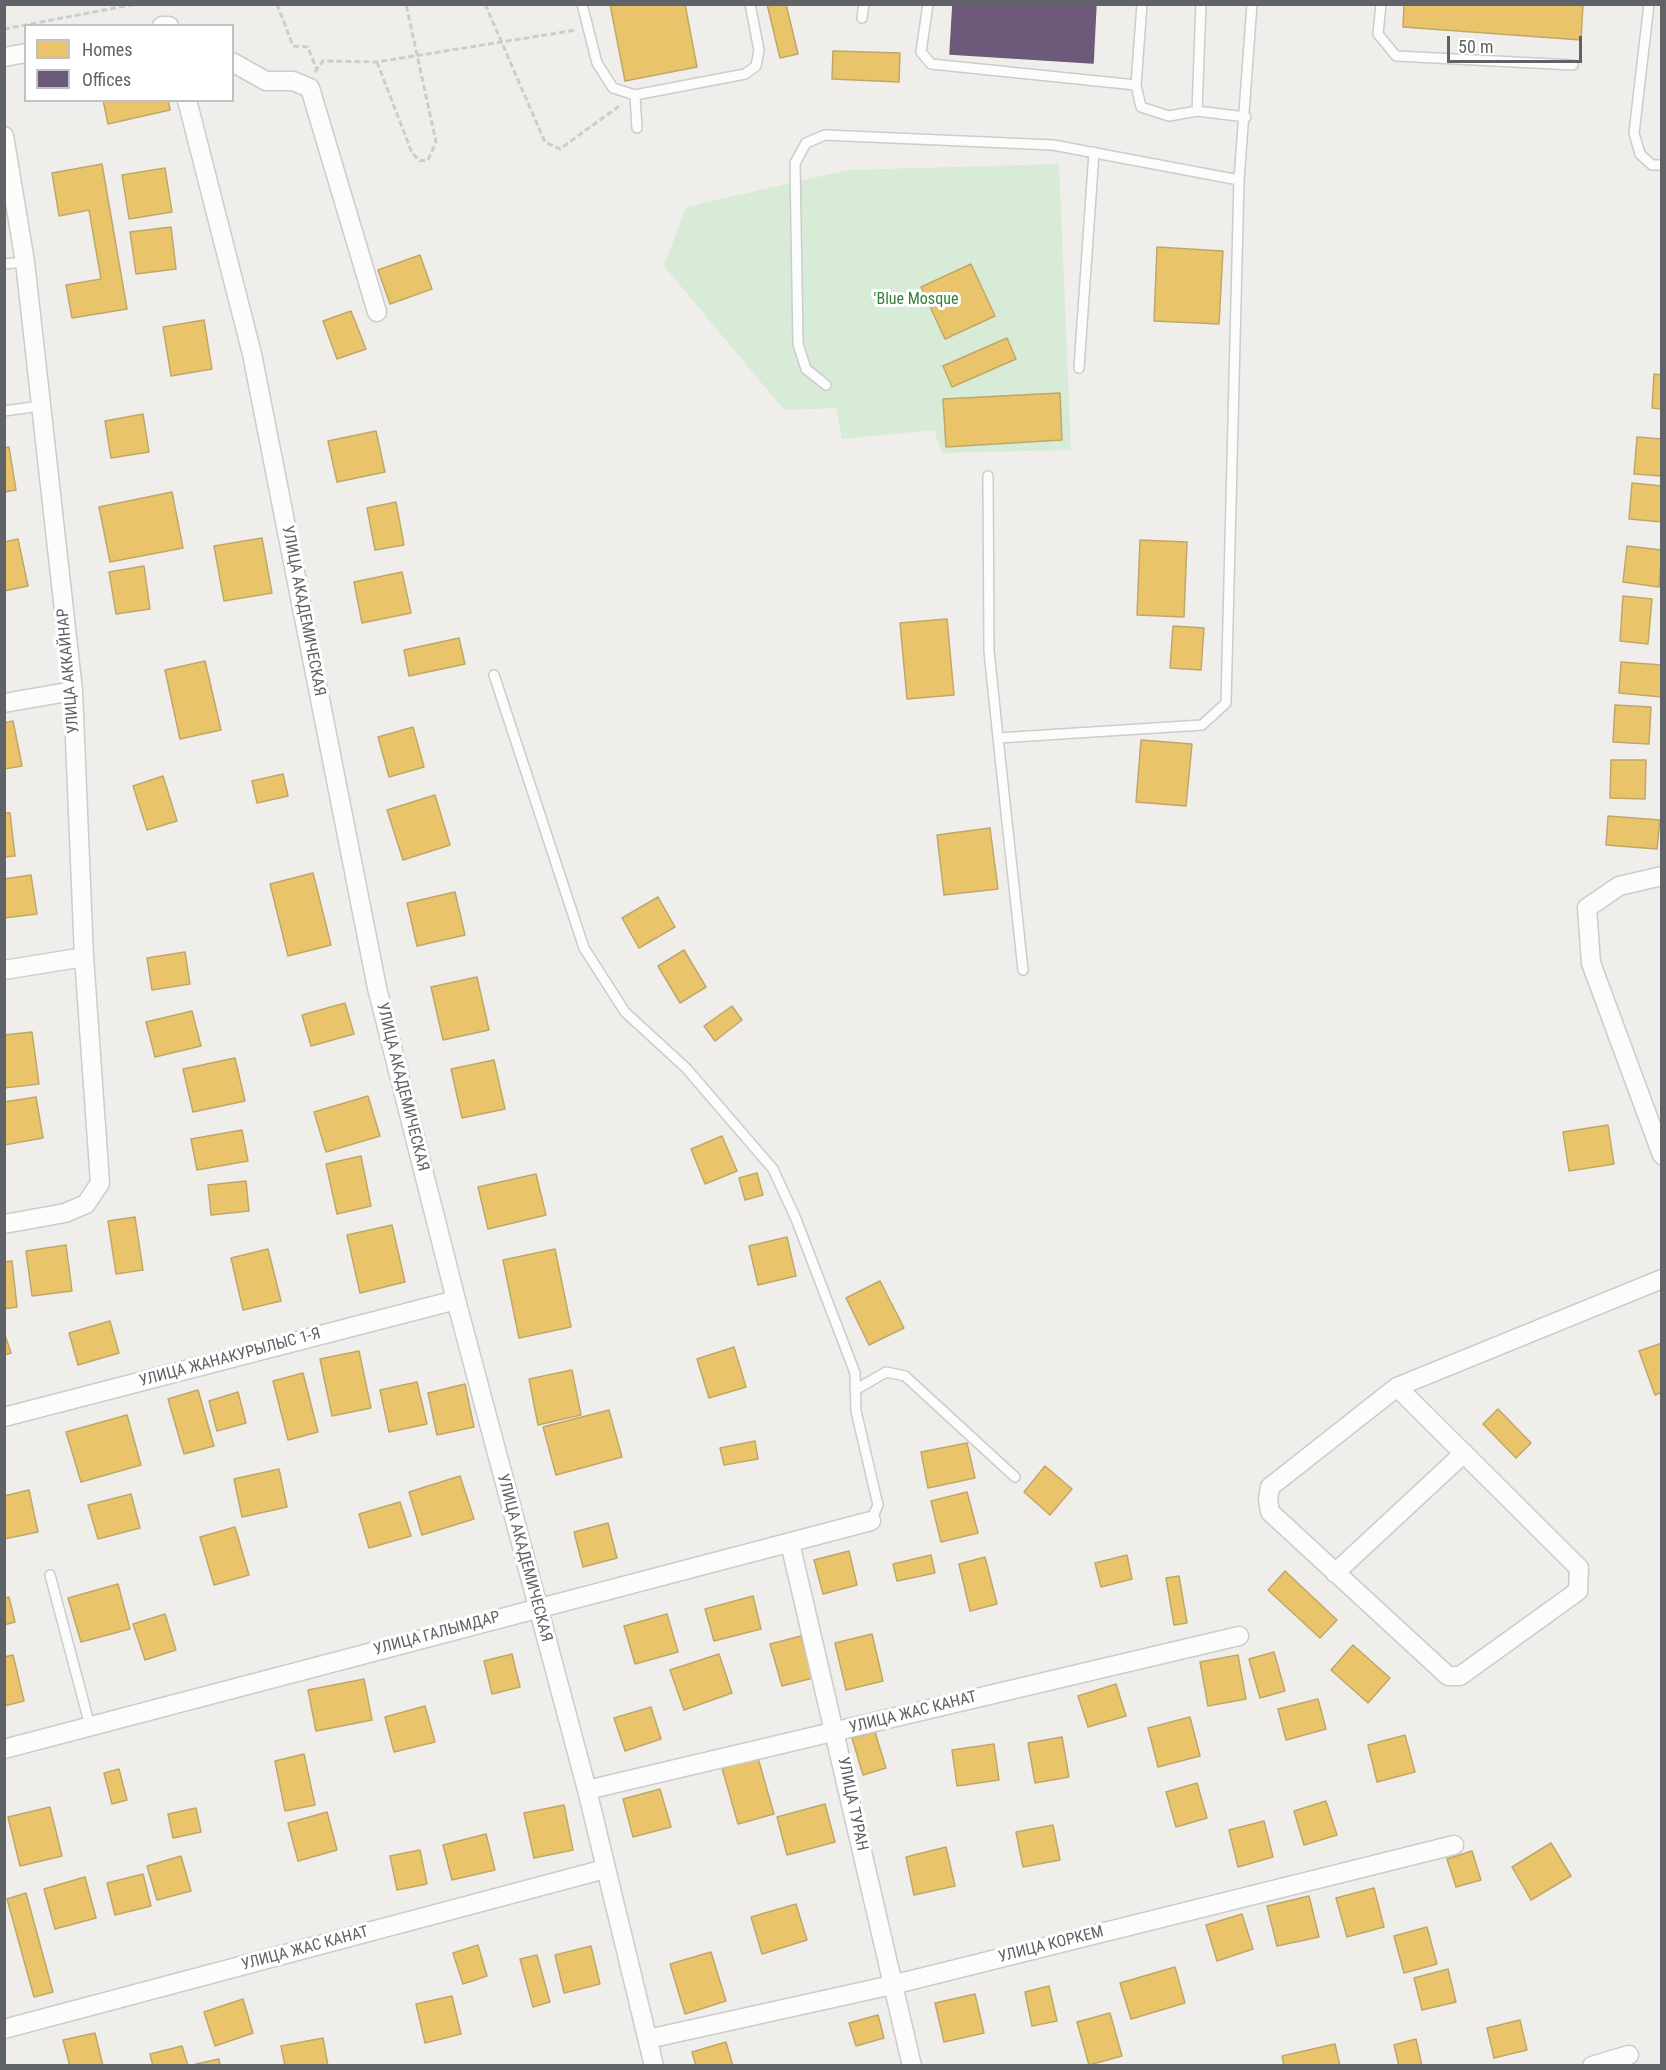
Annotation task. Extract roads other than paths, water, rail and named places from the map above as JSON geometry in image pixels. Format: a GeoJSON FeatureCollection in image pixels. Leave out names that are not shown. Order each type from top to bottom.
{"type":"FeatureCollection","features":[{"type":"Feature","properties":{"kind":"street"},"geometry":{"type":"LineString","coordinates":[[4,57],[24,53]]}},
{"type":"Feature","properties":{"kind":"street"},"geometry":{"type":"LineString","coordinates":[[234,63],[266,81],[293,81],[310,88],[377,312]]}},
{"type":"Feature","properties":{"kind":"street","name":"УЛИЦА АКАДЕМИЧЕСКАЯ"},"geometry":{"type":"LineString","coordinates":[[188,102],[252,354],[377,988],[456,1300],[587,1791],[654,2066]]}},
{"type":"Feature","properties":{"kind":"street","name":"УЛИЦА АККАЙНАР"},"geometry":{"type":"LineString","coordinates":[[4,136],[25,262],[73,691],[84,957],[100,1183],[86,1204],[65,1213],[4,1224]]}},
{"type":"Feature","properties":{"kind":"street"},"geometry":{"type":"LineString","coordinates":[[4,703],[73,691]]}},
{"type":"Feature","properties":{"kind":"street"},"geometry":{"type":"LineString","coordinates":[[1662,876],[1619,886],[1587,908],[1591,963],[1662,1155]]}},
{"type":"Feature","properties":{"kind":"street"},"geometry":{"type":"LineString","coordinates":[[4,970],[84,957]]}},
{"type":"Feature","properties":{"kind":"street"},"geometry":{"type":"LineString","coordinates":[[1397,1387],[1579,1568],[1578,1591],[1460,1676],[1448,1676],[1270,1512],[1268,1499],[1270,1487],[1397,1387],[1662,1279]]}},
{"type":"Feature","properties":{"kind":"street","name":"УЛИЦА ЖАНАКУРЫЛЫС 1-Я"},"geometry":{"type":"LineString","coordinates":[[4,1417],[456,1300]]}},
{"type":"Feature","properties":{"kind":"street"},"geometry":{"type":"LineString","coordinates":[[1335,1573],[1464,1453]]}},
{"type":"Feature","properties":{"kind":"street","name":"УЛИЦА ГАЛЫМДАР"},"geometry":{"type":"LineString","coordinates":[[4,1749],[871,1521]]}},
{"type":"Feature","properties":{"kind":"street","name":"УЛИЦА ТУРАН"},"geometry":{"type":"LineString","coordinates":[[790,1543],[836,1732],[912,2066]]}},
{"type":"Feature","properties":{"kind":"street","name":"УЛИЦА ЖАС КАНАТ"},"geometry":{"type":"LineString","coordinates":[[587,1791],[1239,1636]]}},
{"type":"Feature","properties":{"kind":"street","name":"УЛИЦА КОРКЕМ"},"geometry":{"type":"LineString","coordinates":[[648,2038],[892,1985],[1454,1845]]}},
{"type":"Feature","properties":{"kind":"street","name":"УЛИЦА ЖАС КАНАТ"},"geometry":{"type":"LineString","coordinates":[[4,2029],[605,1869]]}},
{"type":"Feature","properties":{"kind":"street"},"geometry":{"type":"LineString","coordinates":[[1592,2066],[1629,2055]]}},
{"type":"Feature","properties":{"kind":"lane"},"geometry":{"type":"LineString","coordinates":[[582,4],[597,63],[613,88],[634,95],[745,74],[756,66],[759,50],[750,4]]}},
{"type":"Feature","properties":{"kind":"lane"},"geometry":{"type":"LineString","coordinates":[[862,18],[864,4]]}},
{"type":"Feature","properties":{"kind":"lane"},"geometry":{"type":"LineString","coordinates":[[927,4],[921,52],[931,64],[1136,86]]}},
{"type":"Feature","properties":{"kind":"lane"},"geometry":{"type":"LineString","coordinates":[[1142,4],[1136,86],[1141,107],[1169,116],[1197,111],[1246,117]]}},
{"type":"Feature","properties":{"kind":"lane"},"geometry":{"type":"LineString","coordinates":[[1197,111],[1201,4]]}},
{"type":"Feature","properties":{"kind":"lane"},"geometry":{"type":"LineString","coordinates":[[998,738],[1202,724],[1226,703],[1239,180],[1246,117],[1252,4]]}},
{"type":"Feature","properties":{"kind":"lane"},"geometry":{"type":"LineString","coordinates":[[1381,4],[1378,34],[1396,56],[1573,65]]}},
{"type":"Feature","properties":{"kind":"lane"},"geometry":{"type":"LineString","coordinates":[[1648,4],[1634,133],[1640,154],[1652,165],[1662,165]]}},
{"type":"Feature","properties":{"kind":"lane"},"geometry":{"type":"LineString","coordinates":[[634,95],[637,128]]}},
{"type":"Feature","properties":{"kind":"lane"},"geometry":{"type":"LineString","coordinates":[[825,385],[806,369],[798,344],[795,164],[806,143],[825,135],[1053,145],[1239,180]]}},
{"type":"Feature","properties":{"kind":"lane"},"geometry":{"type":"LineString","coordinates":[[1079,368],[1094,152]]}},
{"type":"Feature","properties":{"kind":"lane"},"geometry":{"type":"LineString","coordinates":[[4,264],[25,262]]}},
{"type":"Feature","properties":{"kind":"lane"},"geometry":{"type":"LineString","coordinates":[[4,411],[40,405]]}},
{"type":"Feature","properties":{"kind":"lane"},"geometry":{"type":"LineString","coordinates":[[988,476],[989,651],[1023,970]]}},
{"type":"Feature","properties":{"kind":"lane"},"geometry":{"type":"LineString","coordinates":[[494,675],[584,948],[624,1012],[686,1068],[773,1169],[796,1219],[855,1373],[856,1411],[878,1505],[871,1521]]}},
{"type":"Feature","properties":{"kind":"lane"},"geometry":{"type":"LineString","coordinates":[[855,1390],[886,1372],[905,1376],[1015,1477]]}},
{"type":"Feature","properties":{"kind":"lane"},"geometry":{"type":"LineString","coordinates":[[50,1575],[90,1726]]}},
{"type":"Feature","properties":{"kind":"park label","name":"'Blue Mosque"},"geometry":{"type":"Point","coordinates":[916,300]}}]}
